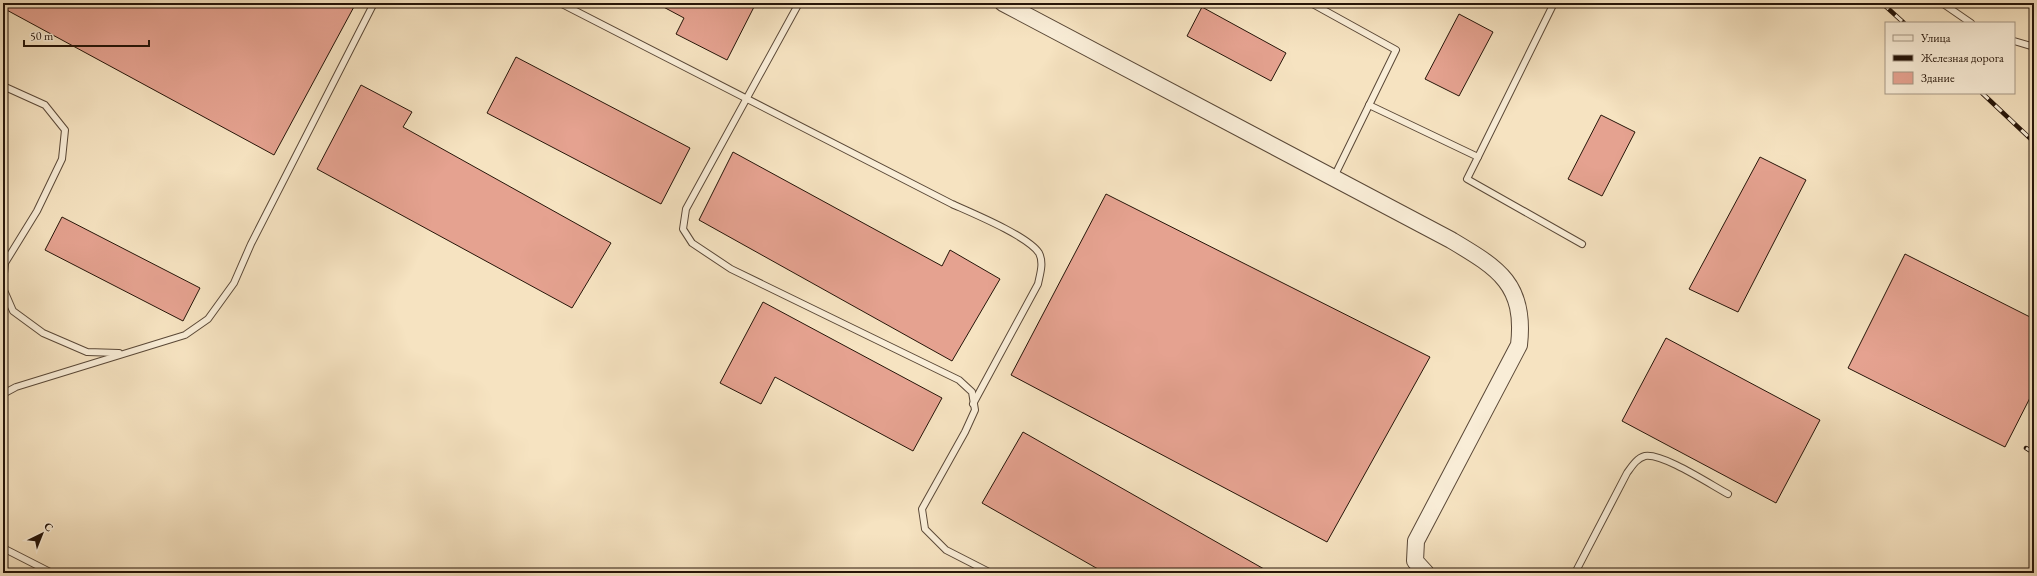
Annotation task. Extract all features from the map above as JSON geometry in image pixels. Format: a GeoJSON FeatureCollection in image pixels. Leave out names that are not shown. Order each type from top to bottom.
{"type":"FeatureCollection","features":[{"type":"Feature","properties":{"kind":"street"},"geometry":{"type":"LineString","coordinates":[[1003,3],[1333,179],[1451,240],[1485,261],[1508,282],[1519,310],[1519,345],[1416,541],[1416,561],[1426,573]]}},
{"type":"Feature","properties":{"kind":"lane"},"geometry":{"type":"LineString","coordinates":[[3,394],[16,386],[185,335],[208,319],[234,283],[251,244],[374,3]]}},
{"type":"Feature","properties":{"kind":"lane"},"geometry":{"type":"LineString","coordinates":[[560,3],[952,204],[1009,231],[1039,253],[1042,269],[1038,284],[974,404]]}},
{"type":"Feature","properties":{"kind":"lane"},"geometry":{"type":"LineString","coordinates":[[799,3],[686,209],[683,229],[692,243],[731,269],[959,380],[972,392],[975,410],[965,432],[922,509],[925,529],[946,550],[991,573]]}},
{"type":"Feature","properties":{"kind":"lane"},"geometry":{"type":"LineString","coordinates":[[1311,3],[1396,50],[1333,179]]}},
{"type":"Feature","properties":{"kind":"lane"},"geometry":{"type":"LineString","coordinates":[[1554,3],[1467,179],[1582,244]]}},
{"type":"Feature","properties":{"kind":"lane"},"geometry":{"type":"LineString","coordinates":[[1942,3],[1970,22]]}},
{"type":"Feature","properties":{"kind":"lane"},"geometry":{"type":"LineString","coordinates":[[2015,41],[2034,47]]}},
{"type":"Feature","properties":{"kind":"lane"},"geometry":{"type":"LineString","coordinates":[[3,86],[45,105],[64,130],[62,159],[37,211],[5,262],[3,284]]}},
{"type":"Feature","properties":{"kind":"lane"},"geometry":{"type":"LineString","coordinates":[[1369,105],[1478,158]]}},
{"type":"Feature","properties":{"kind":"lane"},"geometry":{"type":"LineString","coordinates":[[3,288],[13,311],[43,334],[86,352],[125,353]]}},
{"type":"Feature","properties":{"kind":"lane"},"geometry":{"type":"LineString","coordinates":[[1575,573],[1627,473],[1635,462],[1645,456],[1658,458],[1680,467],[1728,494]]}},
{"type":"Feature","properties":{"kind":"lane"},"geometry":{"type":"LineString","coordinates":[[3,548],[52,573]]}},
{"type":"Feature","properties":{"kind":"building"},"geometry":{"type":"Polygon","coordinates":[[[3,3],[356,3],[274,155],[3,8],[3,3]]]}},
{"type":"Feature","properties":{"kind":"building"},"geometry":{"type":"Polygon","coordinates":[[[656,3],[756,3],[727,60],[676,34],[684,18],[656,3]]]}},
{"type":"Feature","properties":{"kind":"building"},"geometry":{"type":"Polygon","coordinates":[[[1202,7],[1286,53],[1271,81],[1187,36],[1202,7]]]}},
{"type":"Feature","properties":{"kind":"building"},"geometry":{"type":"Polygon","coordinates":[[[1459,14],[1493,32],[1459,96],[1425,79],[1459,14]]]}},
{"type":"Feature","properties":{"kind":"building"},"geometry":{"type":"Polygon","coordinates":[[[516,57],[690,148],[661,204],[487,113],[516,57]]]}},
{"type":"Feature","properties":{"kind":"building"},"geometry":{"type":"Polygon","coordinates":[[[361,85],[412,112],[403,127],[611,243],[572,308],[317,169],[361,85]]]}},
{"type":"Feature","properties":{"kind":"building"},"geometry":{"type":"Polygon","coordinates":[[[1601,115],[1635,132],[1602,196],[1568,179],[1601,115]]]}},
{"type":"Feature","properties":{"kind":"building"},"geometry":{"type":"Polygon","coordinates":[[[733,152],[942,266],[950,250],[1000,279],[952,361],[699,220],[733,152]]]}},
{"type":"Feature","properties":{"kind":"building"},"geometry":{"type":"Polygon","coordinates":[[[1760,157],[1806,180],[1738,312],[1689,289],[1760,157]]]}},
{"type":"Feature","properties":{"kind":"building"},"geometry":{"type":"Polygon","coordinates":[[[1106,194],[1430,357],[1327,542],[1011,375],[1106,194]]]}},
{"type":"Feature","properties":{"kind":"building"},"geometry":{"type":"Polygon","coordinates":[[[62,217],[200,288],[183,321],[45,250],[62,217]]]}},
{"type":"Feature","properties":{"kind":"building"},"geometry":{"type":"Polygon","coordinates":[[[1905,254],[2034,319],[2034,390],[2005,447],[1848,368],[1905,254]]]}},
{"type":"Feature","properties":{"kind":"building"},"geometry":{"type":"Polygon","coordinates":[[[763,302],[942,398],[913,451],[775,377],[761,404],[720,383],[763,302]]]}},
{"type":"Feature","properties":{"kind":"building"},"geometry":{"type":"Polygon","coordinates":[[[1666,338],[1820,420],[1776,503],[1622,421],[1666,338]]]}},
{"type":"Feature","properties":{"kind":"building"},"geometry":{"type":"Polygon","coordinates":[[[1023,432],[1271,573],[1105,573],[982,503],[1023,432]]]}},
{"type":"Feature","properties":{"kind":"railway"},"geometry":{"type":"LineString","coordinates":[[1882,3],[1903,22]]}},
{"type":"Feature","properties":{"kind":"railway"},"geometry":{"type":"LineString","coordinates":[[1983,94],[2034,142]]}},
{"type":"Feature","properties":{"kind":"railway"},"geometry":{"type":"LineString","coordinates":[[2026,448],[2034,453]]}}]}
